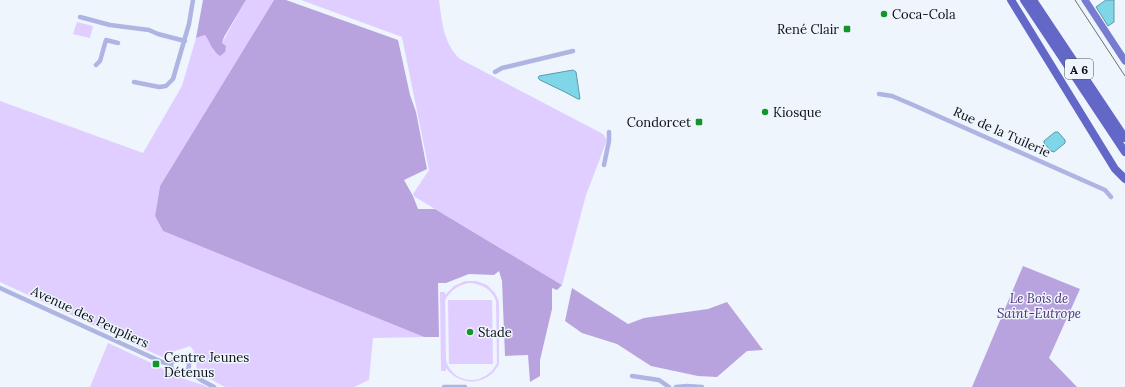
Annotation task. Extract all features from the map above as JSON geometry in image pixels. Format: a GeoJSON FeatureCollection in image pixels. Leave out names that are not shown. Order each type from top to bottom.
{"type":"FeatureCollection","features":[{"type":"Feature","properties":{"kind":"highway"},"geometry":{"type":"LineString","coordinates":[[1011,0],[1125,185]]}},
{"type":"Feature","properties":{"kind":"highway","name":"A 6"},"geometry":{"type":"LineString","coordinates":[[1024,0],[1125,152]]}},
{"type":"Feature","properties":{"kind":"highway","name":"A 6"},"geometry":{"type":"LineString","coordinates":[[1033,0],[1125,138]]}},
{"type":"Feature","properties":{"kind":"highway"},"geometry":{"type":"LineString","coordinates":[[1115,169],[1125,179]]}},
{"type":"Feature","properties":{"kind":"main road"},"geometry":{"type":"LineString","coordinates":[[1085,0],[1125,61]]}},
{"type":"Feature","properties":{"kind":"street"},"geometry":{"type":"LineString","coordinates":[[134,82],[156,88],[169,84],[175,75],[185,41],[193,0]]}},
{"type":"Feature","properties":{"kind":"street"},"geometry":{"type":"LineString","coordinates":[[80,17],[110,25],[150,30],[158,34],[185,41]]}},
{"type":"Feature","properties":{"kind":"street"},"geometry":{"type":"LineString","coordinates":[[96,66],[100,61],[106,40],[118,43]]}},
{"type":"Feature","properties":{"kind":"street"},"geometry":{"type":"LineString","coordinates":[[495,72],[502,68],[573,51]]}},
{"type":"Feature","properties":{"kind":"street","name":"Rue de la Tuilerie"},"geometry":{"type":"LineString","coordinates":[[879,94],[892,96],[911,104],[1105,190],[1111,198]]}},
{"type":"Feature","properties":{"kind":"street"},"geometry":{"type":"LineString","coordinates":[[604,165],[610,141],[610,132]]}},
{"type":"Feature","properties":{"kind":"street","name":"Avenue des Peupliers"},"geometry":{"type":"LineString","coordinates":[[0,288],[162,362],[171,364]]}},
{"type":"Feature","properties":{"kind":"street","name":"Avenue des Peupliers"},"geometry":{"type":"LineString","coordinates":[[176,357],[184,357],[187,359],[190,364],[188,371],[183,374],[176,374],[172,370],[171,364],[176,357]]}},
{"type":"Feature","properties":{"kind":"street","name":"Avenue des Peupliers"},"geometry":{"type":"LineString","coordinates":[[188,371],[214,387]]}},
{"type":"Feature","properties":{"kind":"street"},"geometry":{"type":"LineString","coordinates":[[632,376],[659,380],[669,387]]}},
{"type":"Feature","properties":{"kind":"street"},"geometry":{"type":"LineString","coordinates":[[444,387],[465,387]]}},
{"type":"Feature","properties":{"kind":"street"},"geometry":{"type":"LineString","coordinates":[[676,387],[702,387]]}},
{"type":"Feature","properties":{"kind":"shaded area"},"geometry":{"type":"Polygon","coordinates":[[[246,0],[274,0],[160,186],[155,216],[163,231],[424,337],[373,338],[369,380],[354,387],[225,387],[197,372],[193,354],[194,351],[190,346],[175,351],[164,358],[0,282],[0,101],[143,153],[182,86],[196,38],[205,35],[211,43],[214,52],[222,43],[246,0]]]}},
{"type":"Feature","properties":{"kind":"shaded area"},"geometry":{"type":"Polygon","coordinates":[[[301,0],[439,0],[444,31],[454,53],[460,59],[603,134],[607,140],[586,195],[562,285],[415,197],[413,194],[429,170],[402,37],[301,0]]]}},
{"type":"Feature","properties":{"kind":"shaded area"},"geometry":{"type":"Polygon","coordinates":[[[77,22],[93,26],[90,38],[73,34],[77,22]]]}},
{"type":"Feature","properties":{"kind":"shaded area"},"geometry":{"type":"Polygon","coordinates":[[[465,281],[476,281],[487,285],[495,293],[498,299],[499,364],[488,377],[481,380],[466,381],[452,374],[446,368],[446,371],[441,371],[440,292],[445,292],[445,295],[454,286],[465,281]],[[470,283],[459,286],[450,293],[445,300],[446,361],[450,369],[456,375],[463,379],[470,380],[486,376],[492,371],[497,363],[496,301],[486,288],[470,283]]]}},
{"type":"Feature","properties":{"kind":"shaded area","name":"Stade"},"geometry":{"type":"Polygon","coordinates":[[[448,300],[492,300],[493,364],[449,364],[448,300]]]}},
{"type":"Feature","properties":{"kind":"shaded area"},"geometry":{"type":"Polygon","coordinates":[[[108,343],[160,367],[171,374],[208,387],[90,387],[108,343]]]}},
{"type":"Feature","properties":{"kind":"green space"},"geometry":{"type":"Polygon","coordinates":[[[203,0],[246,0],[224,37],[222,43],[226,46],[225,52],[220,56],[213,49],[205,35],[196,38],[203,0]]]}},
{"type":"Feature","properties":{"kind":"green space"},"geometry":{"type":"Polygon","coordinates":[[[274,0],[286,0],[398,40],[410,95],[416,112],[427,169],[404,180],[418,209],[435,209],[562,285],[557,290],[552,288],[552,309],[540,360],[540,376],[530,382],[528,355],[505,356],[502,281],[499,271],[494,275],[469,274],[446,283],[438,283],[439,337],[424,337],[163,231],[155,216],[160,186],[274,0]]]}},
{"type":"Feature","properties":{"kind":"green space","name":"Le Bois de Saint-Eutrope"},"geometry":{"type":"Polygon","coordinates":[[[1023,266],[1080,289],[1049,358],[1077,387],[972,387],[1023,266]]]}},
{"type":"Feature","properties":{"kind":"green space"},"geometry":{"type":"Polygon","coordinates":[[[572,288],[628,324],[644,318],[708,309],[727,302],[763,350],[747,351],[717,377],[698,376],[651,366],[617,344],[582,333],[565,321],[572,288]]]}},
{"type":"Feature","properties":{"kind":"water"},"geometry":{"type":"Polygon","coordinates":[[[1106,0],[1114,0],[1114,22],[1108,26],[1096,7],[1106,0]]]}},
{"type":"Feature","properties":{"kind":"water"},"geometry":{"type":"Polygon","coordinates":[[[573,70],[576,72],[580,99],[538,78],[539,76],[573,70]]]}},
{"type":"Feature","properties":{"kind":"water"},"geometry":{"type":"Polygon","coordinates":[[[1055,132],[1058,132],[1065,140],[1065,143],[1054,152],[1051,151],[1044,141],[1055,132]]]}},
{"type":"Feature","properties":{"kind":"tram line"},"geometry":{"type":"LineString","coordinates":[[1075,0],[1125,76]]}},
{"type":"Feature","properties":{"kind":"place","name":"Coca-Cola"},"geometry":{"type":"Point","coordinates":[884,14]}},
{"type":"Feature","properties":{"kind":"place","name":"René Clair"},"geometry":{"type":"Point","coordinates":[847,29]}},
{"type":"Feature","properties":{"kind":"place","name":"Kiosque"},"geometry":{"type":"Point","coordinates":[765,112]}},
{"type":"Feature","properties":{"kind":"place","name":"Condorcet"},"geometry":{"type":"Point","coordinates":[699,122]}},
{"type":"Feature","properties":{"kind":"place","name":"Stade"},"geometry":{"type":"Point","coordinates":[470,332]}},
{"type":"Feature","properties":{"kind":"place","name":"Centre Jeunes Détenus"},"geometry":{"type":"Point","coordinates":[156,364]}}]}
